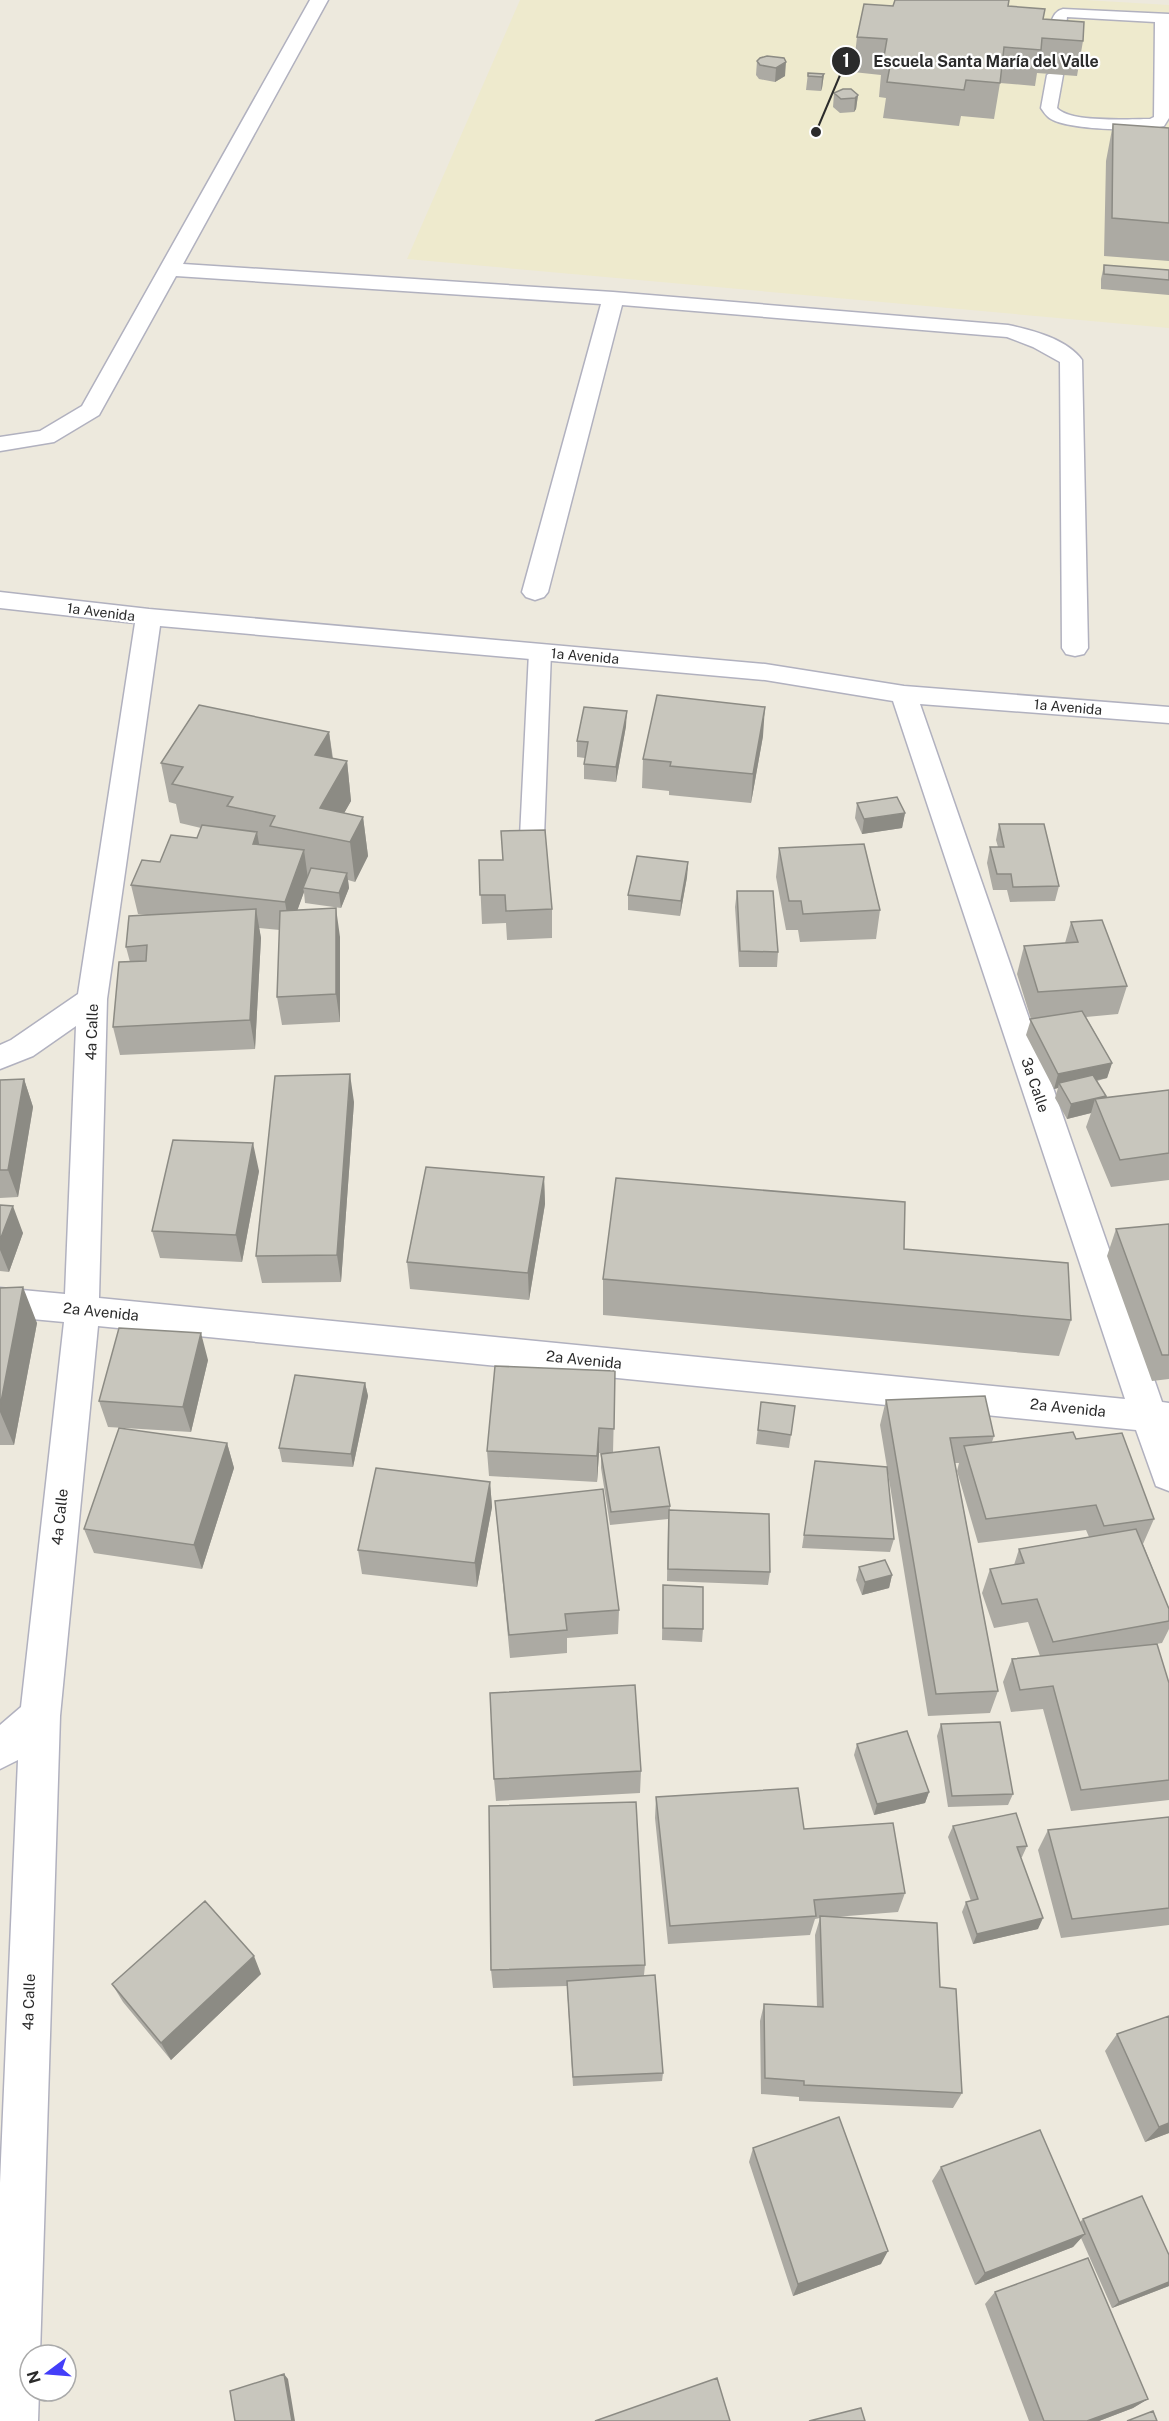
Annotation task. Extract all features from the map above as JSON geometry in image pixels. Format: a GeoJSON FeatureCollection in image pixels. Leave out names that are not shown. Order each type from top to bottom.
{"type":"FeatureCollection","features":[{"type":"Feature","properties":{"kind":"street"},"geometry":{"type":"LineString","coordinates":[[0,444],[46,437],[91,410],[319,0]]}},
{"type":"Feature","properties":{"kind":"street"},"geometry":{"type":"LineString","coordinates":[[171,269],[613,298],[1008,331],[1032,337],[1063,353],[1071,360],[1075,648]]}},
{"type":"Feature","properties":{"kind":"street"},"geometry":{"type":"LineString","coordinates":[[535,592],[613,298]]}},
{"type":"Feature","properties":{"kind":"street","name":"1a Avenida"},"geometry":{"type":"LineString","coordinates":[[0,600],[149,617],[765,672],[904,694],[1169,715]]}},
{"type":"Feature","properties":{"kind":"street","name":"4a Calle"},"geometry":{"type":"LineString","coordinates":[[14,2421],[40,1716],[82,1310],[92,999],[149,617]]}},
{"type":"Feature","properties":{"kind":"street","name":"3a Calle"},"geometry":{"type":"LineString","coordinates":[[904,694],[1158,1417],[1169,1475]]}},
{"type":"Feature","properties":{"kind":"street"},"geometry":{"type":"LineString","coordinates":[[0,1058],[22,1048],[92,999]]}},
{"type":"Feature","properties":{"kind":"street","name":"2a Avenida"},"geometry":{"type":"LineString","coordinates":[[0,1302],[1158,1417]]}},
{"type":"Feature","properties":{"kind":"street"},"geometry":{"type":"LineString","coordinates":[[0,1750],[40,1716]]}},
{"type":"Feature","properties":{"kind":"lane"},"geometry":{"type":"LineString","coordinates":[[1055,75],[1049,108],[1055,116],[1133,124],[1159,123],[1162,117],[1166,18],[1063,13],[1059,18],[1056,56]]}},
{"type":"Feature","properties":{"kind":"lane"},"geometry":{"type":"LineString","coordinates":[[532,837],[540,652]]}},
{"type":"Feature","properties":{"kind":"shaded area"},"geometry":{"type":"Polygon","coordinates":[[[520,0],[1085,0],[1169,5],[1169,328],[407,259],[520,0]]]}},
{"type":"Feature","properties":{"kind":"building"},"geometry":{"type":"Polygon","coordinates":[[[895,0],[1009,0],[1008,6],[1045,9],[1043,19],[1084,22],[1083,41],[1042,38],[1041,50],[1004,47],[1000,83],[966,80],[964,90],[887,82],[890,66],[914,67],[914,64],[883,62],[887,39],[857,37],[864,4],[893,6],[895,0]]]}},
{"type":"Feature","properties":{"kind":"building"},"geometry":{"type":"Polygon","coordinates":[[[767,56],[784,58],[786,62],[776,68],[760,65],[757,61],[767,56]]]}},
{"type":"Feature","properties":{"kind":"building"},"geometry":{"type":"Polygon","coordinates":[[[808,73],[824,74],[822,77],[808,76],[808,73]]]}},
{"type":"Feature","properties":{"kind":"building"},"geometry":{"type":"Polygon","coordinates":[[[843,89],[851,89],[858,95],[855,98],[841,99],[834,93],[843,89]]]}},
{"type":"Feature","properties":{"kind":"building"},"geometry":{"type":"Polygon","coordinates":[[[1113,124],[1169,128],[1169,223],[1112,218],[1113,124]]]}},
{"type":"Feature","properties":{"kind":"building"},"geometry":{"type":"Polygon","coordinates":[[[1104,265],[1169,270],[1169,280],[1104,274],[1104,265]]]}},
{"type":"Feature","properties":{"kind":"building"},"geometry":{"type":"Polygon","coordinates":[[[657,695],[765,707],[753,774],[670,766],[671,762],[643,759],[657,695]]]}},
{"type":"Feature","properties":{"kind":"building"},"geometry":{"type":"Polygon","coordinates":[[[199,705],[329,732],[315,755],[347,761],[320,808],[363,817],[350,842],[270,826],[275,816],[227,806],[233,797],[172,784],[183,767],[161,763],[199,705]]]}},
{"type":"Feature","properties":{"kind":"building"},"geometry":{"type":"Polygon","coordinates":[[[584,707],[627,711],[616,767],[584,764],[588,742],[577,741],[584,707]]]}},
{"type":"Feature","properties":{"kind":"building"},"geometry":{"type":"Polygon","coordinates":[[[897,797],[905,813],[864,819],[857,803],[897,797]]]}},
{"type":"Feature","properties":{"kind":"building"},"geometry":{"type":"Polygon","coordinates":[[[999,824],[1044,824],[1059,886],[1013,887],[1011,874],[997,874],[990,847],[1004,847],[999,824]]]}},
{"type":"Feature","properties":{"kind":"building"},"geometry":{"type":"Polygon","coordinates":[[[202,825],[257,832],[253,844],[304,850],[285,902],[131,885],[142,860],[160,862],[171,835],[197,838],[202,825]]]}},
{"type":"Feature","properties":{"kind":"building"},"geometry":{"type":"Polygon","coordinates":[[[545,830],[552,909],[506,911],[505,895],[480,895],[479,860],[503,860],[501,831],[545,830]]]}},
{"type":"Feature","properties":{"kind":"building"},"geometry":{"type":"Polygon","coordinates":[[[864,844],[880,910],[803,914],[801,901],[789,901],[779,848],[864,844]]]}},
{"type":"Feature","properties":{"kind":"building"},"geometry":{"type":"Polygon","coordinates":[[[637,856],[688,862],[681,901],[628,895],[637,856]]]}},
{"type":"Feature","properties":{"kind":"building"},"geometry":{"type":"Polygon","coordinates":[[[311,868],[347,873],[339,893],[303,888],[311,868]]]}},
{"type":"Feature","properties":{"kind":"building"},"geometry":{"type":"Polygon","coordinates":[[[737,891],[773,891],[778,952],[740,951],[737,891]]]}},
{"type":"Feature","properties":{"kind":"building"},"geometry":{"type":"Polygon","coordinates":[[[336,908],[336,994],[277,997],[280,911],[336,908]]]}},
{"type":"Feature","properties":{"kind":"building"},"geometry":{"type":"Polygon","coordinates":[[[256,909],[250,1020],[113,1027],[119,962],[146,961],[147,945],[126,947],[129,916],[256,909]]]}},
{"type":"Feature","properties":{"kind":"building"},"geometry":{"type":"Polygon","coordinates":[[[1102,920],[1127,986],[1038,992],[1024,946],[1078,942],[1071,922],[1102,920]]]}},
{"type":"Feature","properties":{"kind":"building"},"geometry":{"type":"Polygon","coordinates":[[[1082,1011],[1112,1063],[1058,1074],[1030,1019],[1082,1011]]]}},
{"type":"Feature","properties":{"kind":"building"},"geometry":{"type":"Polygon","coordinates":[[[350,1074],[337,1255],[256,1256],[275,1076],[350,1074]]]}},
{"type":"Feature","properties":{"kind":"building"},"geometry":{"type":"Polygon","coordinates":[[[1093,1075],[1106,1096],[1071,1104],[1059,1083],[1093,1075]]]}},
{"type":"Feature","properties":{"kind":"building"},"geometry":{"type":"Polygon","coordinates":[[[24,1079],[8,1170],[0,1170],[0,1080],[24,1079]]]}},
{"type":"Feature","properties":{"kind":"building"},"geometry":{"type":"Polygon","coordinates":[[[1169,1090],[1169,1153],[1120,1160],[1095,1099],[1169,1090]]]}},
{"type":"Feature","properties":{"kind":"building"},"geometry":{"type":"Polygon","coordinates":[[[173,1140],[253,1143],[236,1235],[152,1231],[173,1140]]]}},
{"type":"Feature","properties":{"kind":"building"},"geometry":{"type":"Polygon","coordinates":[[[426,1167],[544,1177],[528,1273],[407,1262],[426,1167]]]}},
{"type":"Feature","properties":{"kind":"building"},"geometry":{"type":"Polygon","coordinates":[[[616,1178],[905,1202],[904,1249],[1068,1263],[1071,1320],[603,1279],[616,1178]]]}},
{"type":"Feature","properties":{"kind":"building"},"geometry":{"type":"Polygon","coordinates":[[[0,1205],[13,1206],[0,1240],[0,1205]]]}},
{"type":"Feature","properties":{"kind":"building"},"geometry":{"type":"Polygon","coordinates":[[[1169,1224],[1169,1355],[1162,1355],[1116,1229],[1169,1224]]]}},
{"type":"Feature","properties":{"kind":"building"},"geometry":{"type":"Polygon","coordinates":[[[23,1287],[0,1407],[0,1288],[23,1287]]]}},
{"type":"Feature","properties":{"kind":"building"},"geometry":{"type":"Polygon","coordinates":[[[119,1328],[201,1333],[183,1407],[99,1401],[119,1328]]]}},
{"type":"Feature","properties":{"kind":"building"},"geometry":{"type":"Polygon","coordinates":[[[495,1366],[615,1371],[614,1429],[599,1428],[597,1456],[487,1451],[495,1366]]]}},
{"type":"Feature","properties":{"kind":"building"},"geometry":{"type":"Polygon","coordinates":[[[295,1375],[365,1383],[351,1454],[279,1448],[295,1375]]]}},
{"type":"Feature","properties":{"kind":"building"},"geometry":{"type":"Polygon","coordinates":[[[985,1396],[994,1436],[950,1438],[998,1691],[936,1694],[886,1400],[985,1396]]]}},
{"type":"Feature","properties":{"kind":"building"},"geometry":{"type":"Polygon","coordinates":[[[761,1402],[795,1406],[791,1435],[758,1430],[761,1402]]]}},
{"type":"Feature","properties":{"kind":"building"},"geometry":{"type":"Polygon","coordinates":[[[119,1428],[227,1443],[194,1545],[84,1529],[119,1428]]]}},
{"type":"Feature","properties":{"kind":"building"},"geometry":{"type":"Polygon","coordinates":[[[1073,1432],[1076,1439],[1122,1433],[1154,1519],[1104,1526],[1096,1505],[986,1519],[964,1446],[1073,1432]]]}},
{"type":"Feature","properties":{"kind":"building"},"geometry":{"type":"Polygon","coordinates":[[[659,1447],[670,1506],[611,1512],[601,1454],[659,1447]]]}},
{"type":"Feature","properties":{"kind":"building"},"geometry":{"type":"Polygon","coordinates":[[[815,1461],[887,1467],[894,1539],[804,1535],[815,1461]]]}},
{"type":"Feature","properties":{"kind":"building"},"geometry":{"type":"Polygon","coordinates":[[[376,1468],[490,1482],[475,1563],[358,1550],[376,1468]]]}},
{"type":"Feature","properties":{"kind":"building"},"geometry":{"type":"Polygon","coordinates":[[[603,1489],[619,1610],[565,1614],[567,1630],[509,1635],[495,1501],[603,1489]]]}},
{"type":"Feature","properties":{"kind":"building"},"geometry":{"type":"Polygon","coordinates":[[[669,1510],[769,1514],[770,1572],[668,1569],[669,1510]]]}},
{"type":"Feature","properties":{"kind":"building"},"geometry":{"type":"Polygon","coordinates":[[[1136,1529],[1169,1609],[1169,1621],[1053,1642],[1037,1599],[1002,1604],[990,1569],[1024,1563],[1019,1549],[1136,1529]]]}},
{"type":"Feature","properties":{"kind":"building"},"geometry":{"type":"Polygon","coordinates":[[[885,1560],[892,1575],[865,1582],[859,1567],[885,1560]]]}},
{"type":"Feature","properties":{"kind":"building"},"geometry":{"type":"Polygon","coordinates":[[[663,1585],[703,1587],[703,1629],[663,1628],[663,1585]]]}},
{"type":"Feature","properties":{"kind":"building"},"geometry":{"type":"Polygon","coordinates":[[[1157,1644],[1169,1683],[1169,1780],[1081,1790],[1053,1686],[1020,1690],[1012,1659],[1157,1644]]]}},
{"type":"Feature","properties":{"kind":"building"},"geometry":{"type":"Polygon","coordinates":[[[635,1685],[641,1771],[494,1779],[490,1693],[635,1685]]]}},
{"type":"Feature","properties":{"kind":"building"},"geometry":{"type":"Polygon","coordinates":[[[1000,1722],[1013,1794],[952,1796],[941,1724],[1000,1722]]]}},
{"type":"Feature","properties":{"kind":"building"},"geometry":{"type":"Polygon","coordinates":[[[907,1731],[929,1792],[877,1804],[857,1744],[907,1731]]]}},
{"type":"Feature","properties":{"kind":"building"},"geometry":{"type":"Polygon","coordinates":[[[798,1788],[804,1829],[893,1823],[905,1893],[814,1900],[816,1916],[670,1926],[656,1797],[798,1788]]]}},
{"type":"Feature","properties":{"kind":"building"},"geometry":{"type":"Polygon","coordinates":[[[636,1802],[645,1965],[491,1970],[489,1806],[636,1802]]]}},
{"type":"Feature","properties":{"kind":"building"},"geometry":{"type":"Polygon","coordinates":[[[1016,1813],[1027,1846],[1017,1847],[1043,1918],[977,1934],[966,1902],[978,1899],[953,1826],[1016,1813]]]}},
{"type":"Feature","properties":{"kind":"building"},"geometry":{"type":"Polygon","coordinates":[[[1169,1817],[1169,1908],[1072,1919],[1048,1830],[1169,1817]]]}},
{"type":"Feature","properties":{"kind":"building"},"geometry":{"type":"Polygon","coordinates":[[[205,1901],[254,1956],[161,2043],[112,1984],[205,1901]]]}},
{"type":"Feature","properties":{"kind":"building"},"geometry":{"type":"Polygon","coordinates":[[[820,1916],[937,1923],[940,1987],[956,1989],[962,2093],[804,2085],[804,2081],[765,2078],[764,2004],[823,2007],[820,1916]]]}},
{"type":"Feature","properties":{"kind":"building"},"geometry":{"type":"Polygon","coordinates":[[[655,1975],[663,2073],[573,2077],[567,1981],[655,1975]]]}},
{"type":"Feature","properties":{"kind":"building"},"geometry":{"type":"Polygon","coordinates":[[[1169,2016],[1169,2123],[1159,2127],[1117,2034],[1169,2016]]]}},
{"type":"Feature","properties":{"kind":"building"},"geometry":{"type":"Polygon","coordinates":[[[839,2117],[888,2251],[798,2284],[753,2148],[839,2117]]]}},
{"type":"Feature","properties":{"kind":"building"},"geometry":{"type":"Polygon","coordinates":[[[1040,2130],[1085,2234],[985,2273],[941,2167],[1040,2130]]]}},
{"type":"Feature","properties":{"kind":"building"},"geometry":{"type":"Polygon","coordinates":[[[1142,2196],[1169,2255],[1169,2282],[1119,2302],[1083,2219],[1142,2196]]]}},
{"type":"Feature","properties":{"kind":"building"},"geometry":{"type":"Polygon","coordinates":[[[1088,2258],[1148,2399],[1087,2421],[1044,2421],[995,2292],[1088,2258]]]}},
{"type":"Feature","properties":{"kind":"building"},"geometry":{"type":"Polygon","coordinates":[[[284,2374],[292,2421],[235,2421],[230,2391],[284,2374]]]}},
{"type":"Feature","properties":{"kind":"building"},"geometry":{"type":"Polygon","coordinates":[[[717,2378],[730,2421],[595,2421],[717,2378]]]}},
{"type":"Feature","properties":{"kind":"building"},"geometry":{"type":"Polygon","coordinates":[[[861,2408],[865,2421],[809,2421],[861,2408]]]}},
{"type":"Feature","properties":{"kind":"building"},"geometry":{"type":"Polygon","coordinates":[[[1153,2411],[1157,2421],[1127,2421],[1153,2411]]]}},
{"type":"Feature","properties":{"kind":"place","name":"Escuela Santa María del Valle"},"geometry":{"type":"Point","coordinates":[816,132]}}]}
